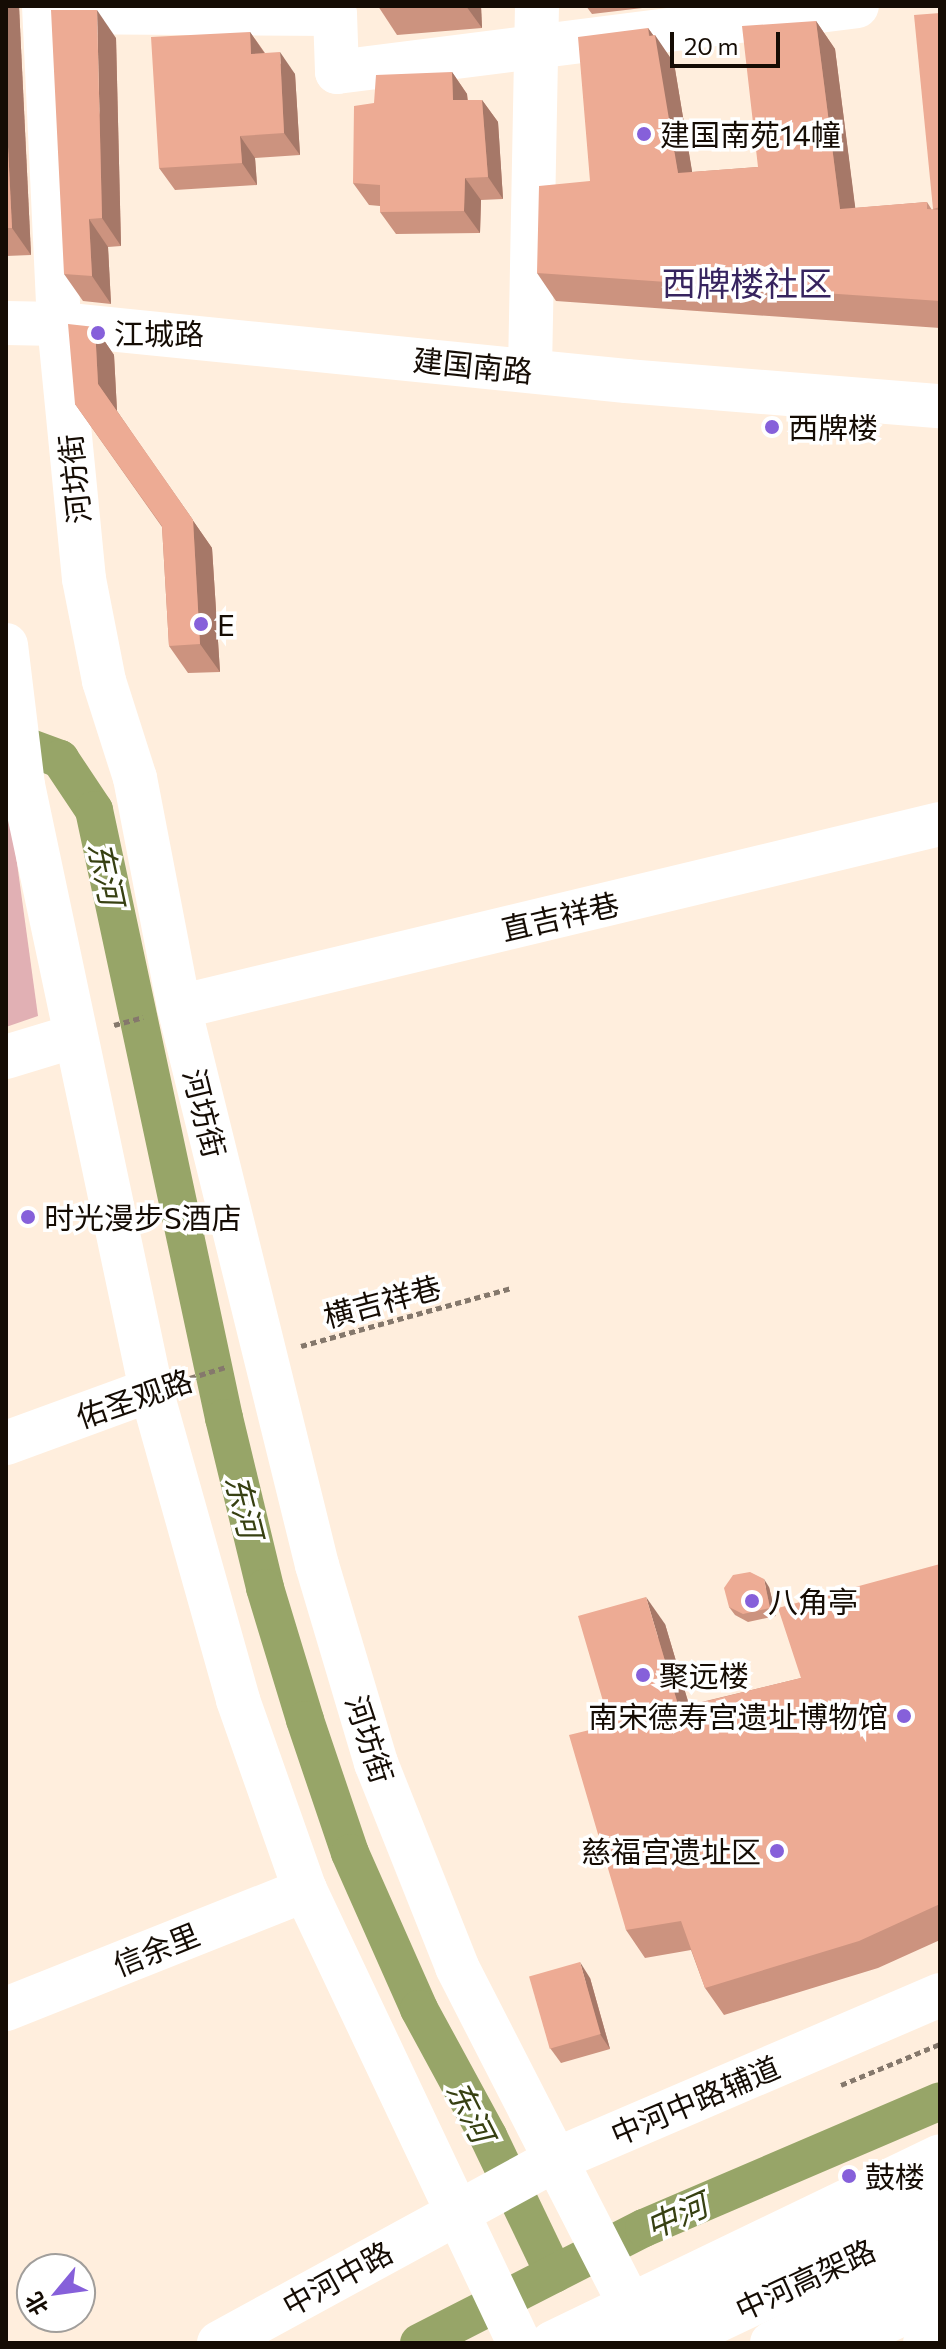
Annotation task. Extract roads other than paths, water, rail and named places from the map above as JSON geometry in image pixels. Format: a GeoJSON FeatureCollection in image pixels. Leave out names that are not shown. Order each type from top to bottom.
{"type":"FeatureCollection","features":[{"type":"Feature","properties":{"kind":"main road"},"geometry":{"type":"LineString","coordinates":[[45,9],[335,14],[337,72],[537,26],[857,6]]}},
{"type":"Feature","properties":{"kind":"main road","name":"河坊街"},"geometry":{"type":"LineString","coordinates":[[45,9],[59,324],[84,579],[104,681],[135,778],[179,1007],[317,1565],[376,1763],[457,1967],[621,2284],[644,2339]]}},
{"type":"Feature","properties":{"kind":"main road"},"geometry":{"type":"LineString","coordinates":[[530,370],[537,26]]}},
{"type":"Feature","properties":{"kind":"main road","name":"建国南路"},"geometry":{"type":"LineString","coordinates":[[6,323],[59,324],[940,406]]}},
{"type":"Feature","properties":{"kind":"main road"},"geometry":{"type":"LineString","coordinates":[[6,645],[20,767],[151,1390],[238,1700],[305,1890],[459,2220],[528,2339],[940,2156]]}},
{"type":"Feature","properties":{"kind":"main road","name":"直吉祥巷"},"geometry":{"type":"LineString","coordinates":[[179,1007],[940,824]]}},
{"type":"Feature","properties":{"kind":"main road"},"geometry":{"type":"LineString","coordinates":[[6,1057],[75,1036]]}},
{"type":"Feature","properties":{"kind":"main road","name":"佑圣观路"},"geometry":{"type":"LineString","coordinates":[[6,1443],[151,1390]]}},
{"type":"Feature","properties":{"kind":"main road","name":"信余里"},"geometry":{"type":"LineString","coordinates":[[6,2009],[305,1890]]}},
{"type":"Feature","properties":{"kind":"main road","name":"中河中路辅道"},"geometry":{"type":"LineString","coordinates":[[459,2220],[559,2167],[940,1995]]}},
{"type":"Feature","properties":{"kind":"main road"},"geometry":{"type":"LineString","coordinates":[[644,2339],[940,2190]]}},
{"type":"Feature","properties":{"kind":"main road","name":"中河高架路"},"geometry":{"type":"LineString","coordinates":[[644,2339],[940,2215]]}},
{"type":"Feature","properties":{"kind":"main road","name":"中河中路"},"geometry":{"type":"LineString","coordinates":[[219,2343],[459,2220]]}},
{"type":"Feature","properties":{"kind":"main road","name":"中河高架路"},"geometry":{"type":"LineString","coordinates":[[772,2343],[940,2262]]}},
{"type":"Feature","properties":{"kind":"main road"},"geometry":{"type":"LineString","coordinates":[[840,2343],[940,2296]]}},
{"type":"Feature","properties":{"kind":"main road"},"geometry":{"type":"LineString","coordinates":[[925,2343],[940,2336]]}},
{"type":"Feature","properties":{"kind":"waterway","name":"东河"},"geometry":{"type":"LineString","coordinates":[[6,739],[60,759],[94,810],[224,1418],[265,1588],[305,1720],[350,1853],[419,2009],[488,2136],[554,2274]]}},
{"type":"Feature","properties":{"kind":"waterway","name":"中河"},"geometry":{"type":"LineString","coordinates":[[419,2343],[644,2228],[940,2101]]}},
{"type":"Feature","properties":{"kind":"place","name":"建国南苑14幢"},"geometry":{"type":"Point","coordinates":[644,134]}},
{"type":"Feature","properties":{"kind":"place","name":"江城路"},"geometry":{"type":"Point","coordinates":[98,333]}},
{"type":"Feature","properties":{"kind":"place","name":"西牌楼"},"geometry":{"type":"Point","coordinates":[772,427]}},
{"type":"Feature","properties":{"kind":"place","name":"E"},"geometry":{"type":"Point","coordinates":[201,624]}},
{"type":"Feature","properties":{"kind":"place","name":"时光漫步S酒店"},"geometry":{"type":"Point","coordinates":[28,1217]}},
{"type":"Feature","properties":{"kind":"place","name":"八角亭"},"geometry":{"type":"Point","coordinates":[752,1601]}},
{"type":"Feature","properties":{"kind":"place","name":"聚远楼"},"geometry":{"type":"Point","coordinates":[643,1675]}},
{"type":"Feature","properties":{"kind":"place","name":"南宋德寿宫遗址博物馆"},"geometry":{"type":"Point","coordinates":[904,1716]}},
{"type":"Feature","properties":{"kind":"place","name":"慈福宫遗址区"},"geometry":{"type":"Point","coordinates":[777,1851]}},
{"type":"Feature","properties":{"kind":"place","name":"鼓楼"},"geometry":{"type":"Point","coordinates":[849,2176]}},
{"type":"Feature","properties":{"kind":"district","name":"西牌楼社区"},"geometry":{"type":"Point","coordinates":[747,283]}}]}
